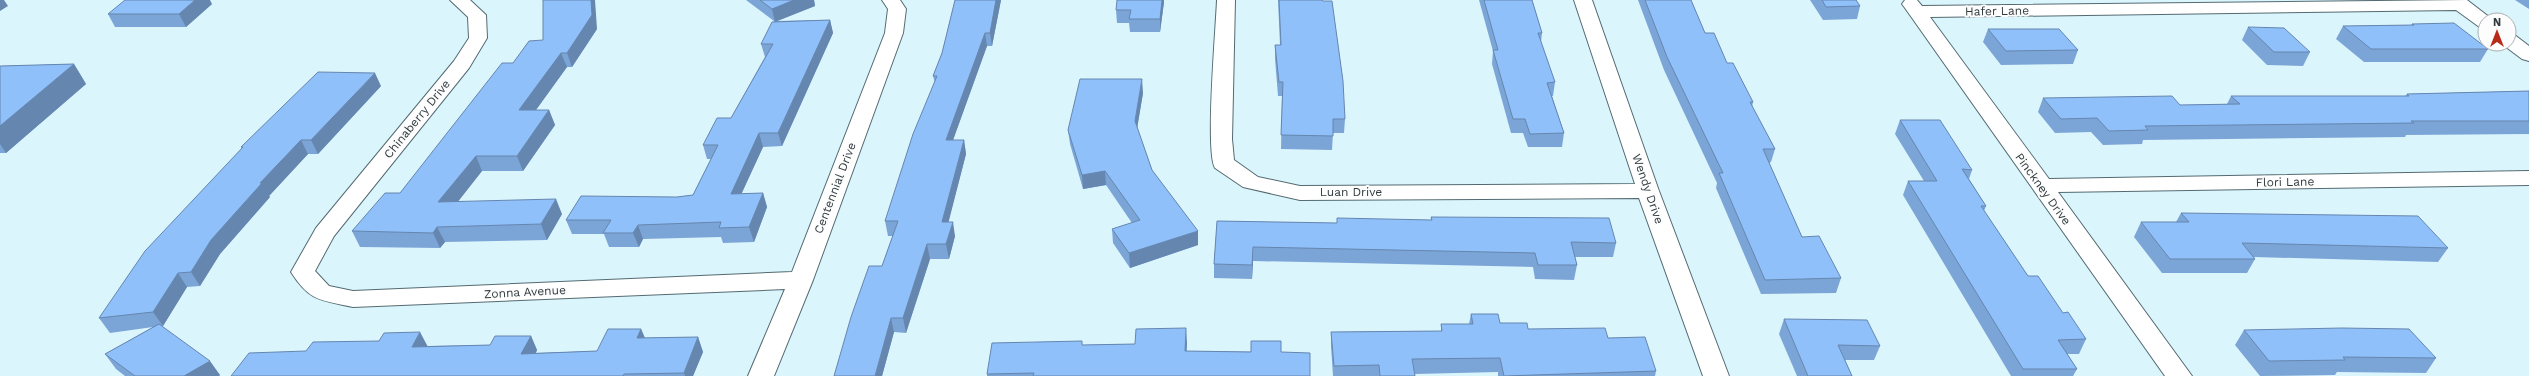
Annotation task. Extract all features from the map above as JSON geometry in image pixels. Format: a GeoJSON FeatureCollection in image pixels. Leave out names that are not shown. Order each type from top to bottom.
{"type":"FeatureCollection","features":[{"type":"Feature","properties":{"kind":"street","name":"Chinaberry Drive"},"geometry":{"type":"LineString","coordinates":[[324,233],[462,64],[478,38],[477,15],[459,0]]}},
{"type":"Feature","properties":{"kind":"street","name":"Centennial Drive"},"geometry":{"type":"LineString","coordinates":[[761,376],[801,280],[894,33],[897,9],[891,0]]}},
{"type":"Feature","properties":{"kind":"street","name":"Luan Drive"},"geometry":{"type":"LineString","coordinates":[[1226,0],[1221,139],[1224,163],[1251,182],[1300,193],[1648,191]]}},
{"type":"Feature","properties":{"kind":"street","name":"Wendy Drive"},"geometry":{"type":"LineString","coordinates":[[1583,0],[1648,191],[1716,376]]}},
{"type":"Feature","properties":{"kind":"street","name":"Hafer Lane"},"geometry":{"type":"LineString","coordinates":[[1913,6],[2458,2]]}},
{"type":"Feature","properties":{"kind":"street"},"geometry":{"type":"LineString","coordinates":[[2458,2],[2477,16]]}},
{"type":"Feature","properties":{"kind":"street","name":"Pinckney Drive"},"geometry":{"type":"LineString","coordinates":[[1913,6],[2179,376]]}},
{"type":"Feature","properties":{"kind":"street"},"geometry":{"type":"LineString","coordinates":[[2517,46],[2529,54]]}},
{"type":"Feature","properties":{"kind":"street","name":"Flori Lane"},"geometry":{"type":"LineString","coordinates":[[2041,186],[2529,178]]}},
{"type":"Feature","properties":{"kind":"street","name":"Zonna Avenue"},"geometry":{"type":"LineString","coordinates":[[324,233],[303,272],[321,292],[353,299],[801,280]]}},
{"type":"Feature","properties":{"kind":"building"},"geometry":{"type":"Polygon","coordinates":[[[125,0],[195,0],[179,14],[108,14],[125,0]]]}},
{"type":"Feature","properties":{"kind":"building"},"geometry":{"type":"Polygon","coordinates":[[[543,0],[591,0],[592,15],[567,53],[561,53],[519,110],[549,110],[517,156],[476,156],[438,202],[556,199],[541,224],[437,227],[433,233],[352,231],[385,193],[400,193],[502,63],[513,63],[529,41],[543,40],[543,0]]]}},
{"type":"Feature","properties":{"kind":"building"},"geometry":{"type":"Polygon","coordinates":[[[760,0],[794,0],[772,9],[760,0]]]}},
{"type":"Feature","properties":{"kind":"building"},"geometry":{"type":"Polygon","coordinates":[[[955,0],[996,0],[990,33],[985,33],[946,140],[964,140],[942,222],[953,222],[946,244],[927,244],[903,318],[891,318],[875,376],[834,376],[851,317],[869,266],[882,266],[898,221],[885,221],[913,134],[937,76],[933,76],[942,53],[955,0]]]}},
{"type":"Feature","properties":{"kind":"building"},"geometry":{"type":"Polygon","coordinates":[[[1117,0],[1162,0],[1160,19],[1129,19],[1131,10],[1116,10],[1117,0]]]}},
{"type":"Feature","properties":{"kind":"building"},"geometry":{"type":"Polygon","coordinates":[[[1279,0],[1332,1],[1343,81],[1345,119],[1333,119],[1333,136],[1281,135],[1283,82],[1279,82],[1275,45],[1281,45],[1279,0]]]}},
{"type":"Feature","properties":{"kind":"building"},"geometry":{"type":"Polygon","coordinates":[[[1484,0],[1532,0],[1542,33],[1538,33],[1555,82],[1547,83],[1564,133],[1530,134],[1525,119],[1513,119],[1493,50],[1498,50],[1484,0]]]}},
{"type":"Feature","properties":{"kind":"building"},"geometry":{"type":"Polygon","coordinates":[[[1645,0],[1691,0],[1705,33],[1714,33],[1727,63],[1733,63],[1753,102],[1750,102],[1775,149],[1763,149],[1802,237],[1819,236],[1841,278],[1765,280],[1719,173],[1723,173],[1667,57],[1645,0]]]}},
{"type":"Feature","properties":{"kind":"building"},"geometry":{"type":"Polygon","coordinates":[[[1822,0],[1856,0],[1860,6],[1826,7],[1822,0]]]}},
{"type":"Feature","properties":{"kind":"building"},"geometry":{"type":"Polygon","coordinates":[[[830,20],[778,133],[759,133],[731,194],[763,193],[749,227],[719,228],[721,222],[638,225],[633,233],[603,233],[611,220],[566,220],[581,196],[677,197],[693,195],[718,145],[703,145],[717,118],[731,118],[773,44],[761,44],[772,22],[830,20]]]}},
{"type":"Feature","properties":{"kind":"building"},"geometry":{"type":"Polygon","coordinates":[[[2454,23],[2477,41],[2477,49],[2371,49],[2343,26],[2414,25],[2412,24],[2454,23]]]}},
{"type":"Feature","properties":{"kind":"building"},"geometry":{"type":"Polygon","coordinates":[[[2248,27],[2284,28],[2310,52],[2274,52],[2248,27]]]}},
{"type":"Feature","properties":{"kind":"building"},"geometry":{"type":"Polygon","coordinates":[[[1988,29],[2059,29],[2078,50],[2006,51],[1988,29]]]}},
{"type":"Feature","properties":{"kind":"building"},"geometry":{"type":"Polygon","coordinates":[[[74,64],[0,126],[0,66],[74,64]]]}},
{"type":"Feature","properties":{"kind":"building"},"geometry":{"type":"Polygon","coordinates":[[[318,72],[375,73],[311,140],[301,140],[260,183],[262,183],[211,240],[191,272],[178,273],[153,312],[99,318],[145,251],[243,147],[241,147],[318,72]]]}},
{"type":"Feature","properties":{"kind":"building"},"geometry":{"type":"Polygon","coordinates":[[[1080,79],[1142,79],[1135,121],[1152,170],[1198,231],[1129,253],[1112,229],[1140,220],[1105,171],[1082,175],[1068,130],[1080,79]]]}},
{"type":"Feature","properties":{"kind":"building"},"geometry":{"type":"Polygon","coordinates":[[[2529,91],[2529,121],[2411,121],[2414,123],[2145,126],[2148,130],[2109,131],[2097,118],[2061,119],[2043,98],[2172,96],[2180,105],[2240,104],[2231,96],[2409,96],[2407,94],[2529,91]]]}},
{"type":"Feature","properties":{"kind":"building"},"geometry":{"type":"Polygon","coordinates":[[[1900,120],[1940,120],[1972,170],[1962,169],[1986,206],[1981,206],[2028,276],[2038,276],[2063,313],[2068,312],[2086,339],[2058,340],[2077,369],[2023,369],[1908,181],[1937,181],[1900,120]]]}},
{"type":"Feature","properties":{"kind":"building"},"geometry":{"type":"Polygon","coordinates":[[[2181,213],[2418,216],[2448,248],[2242,243],[2255,259],[2170,259],[2141,222],[2189,222],[2181,213]]]}},
{"type":"Feature","properties":{"kind":"building"},"geometry":{"type":"Polygon","coordinates":[[[1431,217],[1609,218],[1616,243],[1571,242],[1577,265],[1538,265],[1535,253],[1253,247],[1252,265],[1214,264],[1217,221],[1337,223],[1337,218],[1432,220],[1431,217]]]}},
{"type":"Feature","properties":{"kind":"building"},"geometry":{"type":"Polygon","coordinates":[[[1471,314],[1498,314],[1500,323],[1527,323],[1528,329],[1605,328],[1608,338],[1645,337],[1656,371],[1504,376],[1500,358],[1412,359],[1415,376],[1380,376],[1379,365],[1334,366],[1331,332],[1442,331],[1441,324],[1473,324],[1471,314]]]}},
{"type":"Feature","properties":{"kind":"building"},"geometry":{"type":"Polygon","coordinates":[[[1784,319],[1867,320],[1880,346],[1838,345],[1852,376],[1808,376],[1784,319]]]}},
{"type":"Feature","properties":{"kind":"building"},"geometry":{"type":"Polygon","coordinates":[[[159,324],[210,361],[184,376],[135,376],[105,354],[159,324]]]}},
{"type":"Feature","properties":{"kind":"building"},"geometry":{"type":"Polygon","coordinates":[[[1186,328],[1185,351],[1251,352],[1251,341],[1281,341],[1281,352],[1310,353],[1310,376],[1033,376],[1034,373],[987,374],[992,343],[1082,341],[1082,345],[1135,344],[1136,329],[1186,328]]]}},
{"type":"Feature","properties":{"kind":"building"},"geometry":{"type":"Polygon","coordinates":[[[2342,328],[2409,329],[2436,358],[2343,357],[2345,360],[2269,361],[2244,330],[2342,328]]]}},
{"type":"Feature","properties":{"kind":"building"},"geometry":{"type":"Polygon","coordinates":[[[608,329],[641,329],[637,338],[698,337],[684,373],[624,374],[623,376],[231,376],[249,353],[306,351],[313,342],[379,341],[384,333],[420,332],[412,347],[490,345],[495,336],[531,336],[521,354],[597,351],[608,329]]]}}]}
